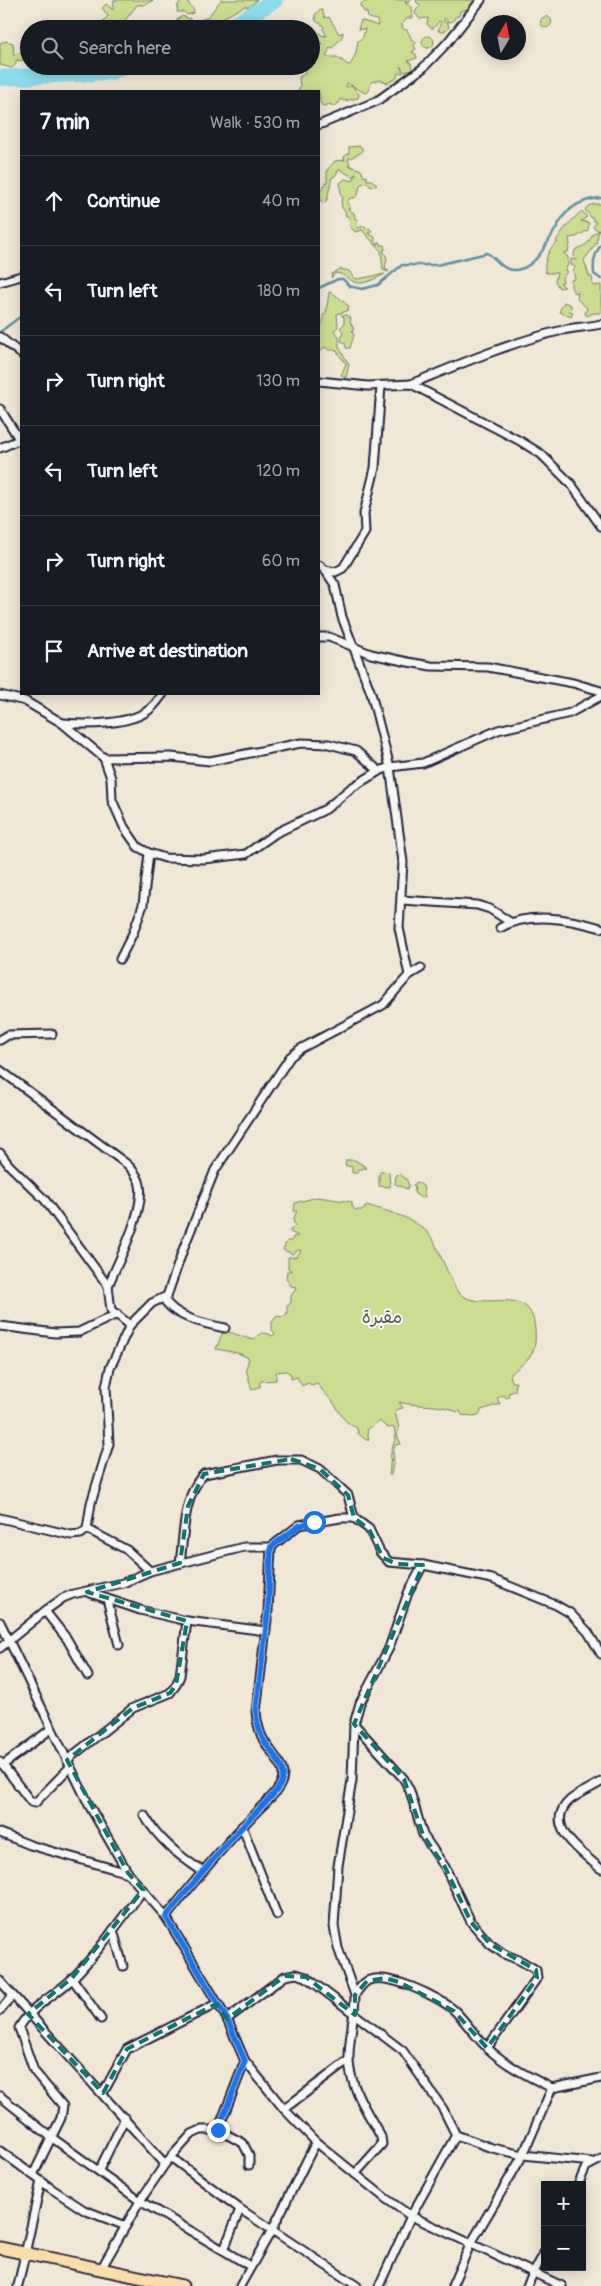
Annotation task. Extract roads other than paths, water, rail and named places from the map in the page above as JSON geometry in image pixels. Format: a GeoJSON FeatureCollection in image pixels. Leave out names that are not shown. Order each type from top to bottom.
{"type":"FeatureCollection","features":[{"type":"Feature","properties":{"kind":"highway"},"geometry":{"type":"LineString","coordinates":[[0,2248],[101,2269],[135,2281],[182,2286]]}},
{"type":"Feature","properties":{"kind":"street"},"geometry":{"type":"LineString","coordinates":[[320,125],[378,101],[423,68],[448,42],[481,0]]}},
{"type":"Feature","properties":{"kind":"street"},"geometry":{"type":"LineString","coordinates":[[0,282],[20,276]]}},
{"type":"Feature","properties":{"kind":"street"},"geometry":{"type":"LineString","coordinates":[[320,381],[381,386],[411,384],[509,347],[565,329],[587,328],[601,324]]}},
{"type":"Feature","properties":{"kind":"street"},"geometry":{"type":"LineString","coordinates":[[0,337],[20,353]]}},
{"type":"Feature","properties":{"kind":"street"},"geometry":{"type":"LineString","coordinates":[[411,384],[541,454],[571,484],[601,526]]}},
{"type":"Feature","properties":{"kind":"street"},"geometry":{"type":"LineString","coordinates":[[336,589],[343,568],[365,532],[364,513],[375,468],[381,386]]}},
{"type":"Feature","properties":{"kind":"street"},"geometry":{"type":"LineString","coordinates":[[0,409],[20,439],[0,448]]}},
{"type":"Feature","properties":{"kind":"street"},"geometry":{"type":"LineString","coordinates":[[322,568],[335,572],[343,568]]}},
{"type":"Feature","properties":{"kind":"street"},"geometry":{"type":"LineString","coordinates":[[322,568],[336,589],[342,616],[371,693],[390,767],[402,842],[402,900],[399,928],[409,975]]}},
{"type":"Feature","properties":{"kind":"street"},"geometry":{"type":"LineString","coordinates":[[320,637],[329,637],[371,654],[408,662],[431,666],[488,667],[573,682],[601,691]]}},
{"type":"Feature","properties":{"kind":"street"},"geometry":{"type":"LineString","coordinates":[[0,695],[25,701],[62,723],[104,758],[111,778],[112,800],[124,827],[138,847],[165,858],[204,860],[246,854],[276,834],[326,809],[351,788],[379,771],[390,767],[424,762],[498,730],[570,713],[601,696]]}},
{"type":"Feature","properties":{"kind":"street"},"geometry":{"type":"LineString","coordinates":[[62,723],[85,725],[120,721],[150,709],[162,695]]}},
{"type":"Feature","properties":{"kind":"street"},"geometry":{"type":"LineString","coordinates":[[104,758],[171,757],[210,761],[301,743],[329,744],[356,751],[379,771]]}},
{"type":"Feature","properties":{"kind":"street"},"geometry":{"type":"LineString","coordinates":[[120,959],[133,934],[143,905],[149,853]]}},
{"type":"Feature","properties":{"kind":"street"},"geometry":{"type":"LineString","coordinates":[[402,900],[477,905],[490,909],[510,922]]}},
{"type":"Feature","properties":{"kind":"street"},"geometry":{"type":"LineString","coordinates":[[500,928],[510,922],[535,918],[578,922],[601,928]]}},
{"type":"Feature","properties":{"kind":"street"},"geometry":{"type":"LineString","coordinates":[[0,1518],[71,1536],[81,1534],[87,1529],[91,1503],[109,1444],[106,1387],[110,1368],[130,1325],[152,1303],[164,1299],[170,1290],[184,1247],[215,1170],[290,1058],[300,1049],[383,1005],[409,975],[421,968]]}},
{"type":"Feature","properties":{"kind":"street"},"geometry":{"type":"LineString","coordinates":[[0,1040],[8,1035],[52,1034]]}},
{"type":"Feature","properties":{"kind":"street"},"geometry":{"type":"LineString","coordinates":[[0,1081],[2,1072],[128,1165],[140,1182],[141,1192],[134,1224],[108,1286],[110,1310],[130,1325]]}},
{"type":"Feature","properties":{"kind":"street"},"geometry":{"type":"LineString","coordinates":[[0,1153],[8,1165],[45,1200],[108,1286]]}},
{"type":"Feature","properties":{"kind":"street"},"geometry":{"type":"LineString","coordinates":[[164,1299],[168,1306],[176,1312],[225,1328]]}},
{"type":"Feature","properties":{"kind":"street"},"geometry":{"type":"LineString","coordinates":[[0,1326],[55,1333],[79,1332],[117,1314]]}},
{"type":"Feature","properties":{"kind":"street"},"geometry":{"type":"LineString","coordinates":[[180,1563],[188,1506],[193,1489],[204,1474],[278,1460],[301,1460],[320,1469],[348,1495],[354,1518]]}},
{"type":"Feature","properties":{"kind":"street"},"geometry":{"type":"LineString","coordinates":[[0,1648],[63,1598],[123,1583],[150,1571],[244,1547],[271,1547],[299,1526],[340,1518],[354,1518],[369,1528],[380,1552],[389,1562],[423,1565],[492,1579],[556,1605],[570,1613],[588,1632],[601,1654]]}},
{"type":"Feature","properties":{"kind":"street"},"geometry":{"type":"LineString","coordinates":[[87,1529],[128,1550],[150,1571]]}},
{"type":"Feature","properties":{"kind":"street"},"geometry":{"type":"LineString","coordinates":[[166,1917],[202,1871],[270,1798],[281,1782],[283,1774],[263,1739],[257,1724],[256,1695],[266,1631],[271,1547]]}},
{"type":"Feature","properties":{"kind":"street"},"geometry":{"type":"LineString","coordinates":[[355,2174],[382,2144],[382,2137],[357,2093],[351,2076],[349,2060],[355,2015],[355,1995],[338,1948],[334,1926],[338,1866],[352,1780],[354,1724],[360,1703],[389,1648],[408,1593],[423,1565]]}},
{"type":"Feature","properties":{"kind":"street"},"geometry":{"type":"LineString","coordinates":[[87,1592],[187,1621],[266,1631]]}},
{"type":"Feature","properties":{"kind":"street"},"geometry":{"type":"LineString","coordinates":[[107,1599],[119,1645]]}},
{"type":"Feature","properties":{"kind":"street"},"geometry":{"type":"LineString","coordinates":[[45,1611],[67,1639],[88,1676]]}},
{"type":"Feature","properties":{"kind":"street"},"geometry":{"type":"LineString","coordinates":[[52,1729],[1,1763],[32,1802],[35,1803],[68,1764],[132,1708],[170,1692],[176,1685],[180,1676],[187,1621]]}},
{"type":"Feature","properties":{"kind":"street"},"geometry":{"type":"LineString","coordinates":[[0,1622],[68,1764],[128,1874],[166,1917],[216,2004],[227,2019],[245,2061],[284,2109],[316,2142],[411,2216],[562,2286]]}},
{"type":"Feature","properties":{"kind":"street"},"geometry":{"type":"LineString","coordinates":[[354,1724],[404,1780],[410,1791],[423,1835],[445,1867],[471,1922],[490,1944],[504,1954],[536,1970],[538,1978],[487,2048]]}},
{"type":"Feature","properties":{"kind":"street"},"geometry":{"type":"LineString","coordinates":[[601,1782],[570,1801],[563,1810],[561,1824],[563,1832],[573,1845],[601,1869]]}},
{"type":"Feature","properties":{"kind":"street"},"geometry":{"type":"LineString","coordinates":[[144,1815],[154,1832],[164,1843],[202,1871]]}},
{"type":"Feature","properties":{"kind":"street"},"geometry":{"type":"LineString","coordinates":[[242,1826],[277,1915]]}},
{"type":"Feature","properties":{"kind":"street"},"geometry":{"type":"LineString","coordinates":[[0,1833],[30,1846],[128,1874]]}},
{"type":"Feature","properties":{"kind":"street"},"geometry":{"type":"LineString","coordinates":[[33,2175],[61,2118],[63,2106],[34,2071],[19,2028],[28,2014],[72,1978],[113,1930],[143,1890]]}},
{"type":"Feature","properties":{"kind":"street"},"geometry":{"type":"LineString","coordinates":[[113,1930],[123,1966]]}},
{"type":"Feature","properties":{"kind":"street"},"geometry":{"type":"LineString","coordinates":[[227,2019],[284,1976],[296,1974],[306,1977],[403,2051],[443,2109],[456,2135],[492,2148],[523,2155],[592,2162]]}},
{"type":"Feature","properties":{"kind":"street"},"geometry":{"type":"LineString","coordinates":[[72,1978],[101,2018]]}},
{"type":"Feature","properties":{"kind":"street"},"geometry":{"type":"LineString","coordinates":[[355,1995],[367,1981],[376,1978],[385,1978],[399,1982],[442,2002],[454,2011],[487,2048],[511,2066],[552,2088],[601,2078]]}},
{"type":"Feature","properties":{"kind":"street"},"geometry":{"type":"LineString","coordinates":[[0,1981],[166,2164]]}},
{"type":"Feature","properties":{"kind":"street"},"geometry":{"type":"LineString","coordinates":[[0,2011],[12,1996]]}},
{"type":"Feature","properties":{"kind":"street"},"geometry":{"type":"LineString","coordinates":[[103,2093],[126,2050],[216,2004]]}},
{"type":"Feature","properties":{"kind":"street"},"geometry":{"type":"LineString","coordinates":[[284,2109],[349,2060]]}},
{"type":"Feature","properties":{"kind":"street"},"geometry":{"type":"LineString","coordinates":[[218,2130],[245,2061]]}},
{"type":"Feature","properties":{"kind":"street"},"geometry":{"type":"LineString","coordinates":[[452,2286],[470,2244],[523,2155],[552,2088]]}},
{"type":"Feature","properties":{"kind":"street"},"geometry":{"type":"LineString","coordinates":[[0,2096],[51,2137],[140,2201],[250,2266]]}},
{"type":"Feature","properties":{"kind":"street"},"geometry":{"type":"LineString","coordinates":[[99,2170],[125,2118]]}},
{"type":"Feature","properties":{"kind":"street"},"geometry":{"type":"LineString","coordinates":[[101,2269],[140,2201],[166,2164],[196,2131],[218,2130],[243,2143],[249,2155],[249,2165]]}},
{"type":"Feature","properties":{"kind":"street"},"geometry":{"type":"LineString","coordinates":[[379,2286],[411,2216],[456,2135]]}},
{"type":"Feature","properties":{"kind":"street"},"geometry":{"type":"LineString","coordinates":[[240,2286],[272,2230],[316,2142]]}},
{"type":"Feature","properties":{"kind":"street"},"geometry":{"type":"LineString","coordinates":[[0,2152],[84,2210],[126,2226]]}},
{"type":"Feature","properties":{"kind":"street"},"geometry":{"type":"LineString","coordinates":[[172,2158],[240,2209],[357,2286]]}},
{"type":"Feature","properties":{"kind":"street"},"geometry":{"type":"LineString","coordinates":[[580,2181],[586,2167],[592,2162],[601,2159]]}},
{"type":"Feature","properties":{"kind":"street"},"geometry":{"type":"LineString","coordinates":[[18,2286],[41,2181]]}},
{"type":"Feature","properties":{"kind":"street"},"geometry":{"type":"LineString","coordinates":[[224,2250],[240,2209]]}},
{"type":"Feature","properties":{"kind":"street"},"geometry":{"type":"LineString","coordinates":[[527,2286],[541,2259]]}},
{"type":"Feature","properties":{"kind":"waterway"},"geometry":{"type":"LineString","coordinates":[[243,20],[275,0]]}},
{"type":"Feature","properties":{"kind":"waterway"},"geometry":{"type":"LineString","coordinates":[[0,78],[55,75]]}},
{"type":"Feature","properties":{"kind":"waterway"},"geometry":{"type":"LineString","coordinates":[[320,288],[338,279],[343,279],[349,286],[362,289],[378,285],[402,265],[437,265],[487,253],[505,268],[518,270],[527,266],[543,250],[566,213],[582,202],[601,198]]}},
{"type":"Feature","properties":{"kind":"waterway"},"geometry":{"type":"LineString","coordinates":[[601,245],[594,259],[594,274],[601,279]]}},
{"type":"Feature","properties":{"kind":"waterway"},"geometry":{"type":"LineString","coordinates":[[0,332],[20,317]]}},
{"type":"Feature","properties":{"kind":"park label","name":"مقبرة"},"geometry":{"type":"Point","coordinates":[382,1317]}}]}
